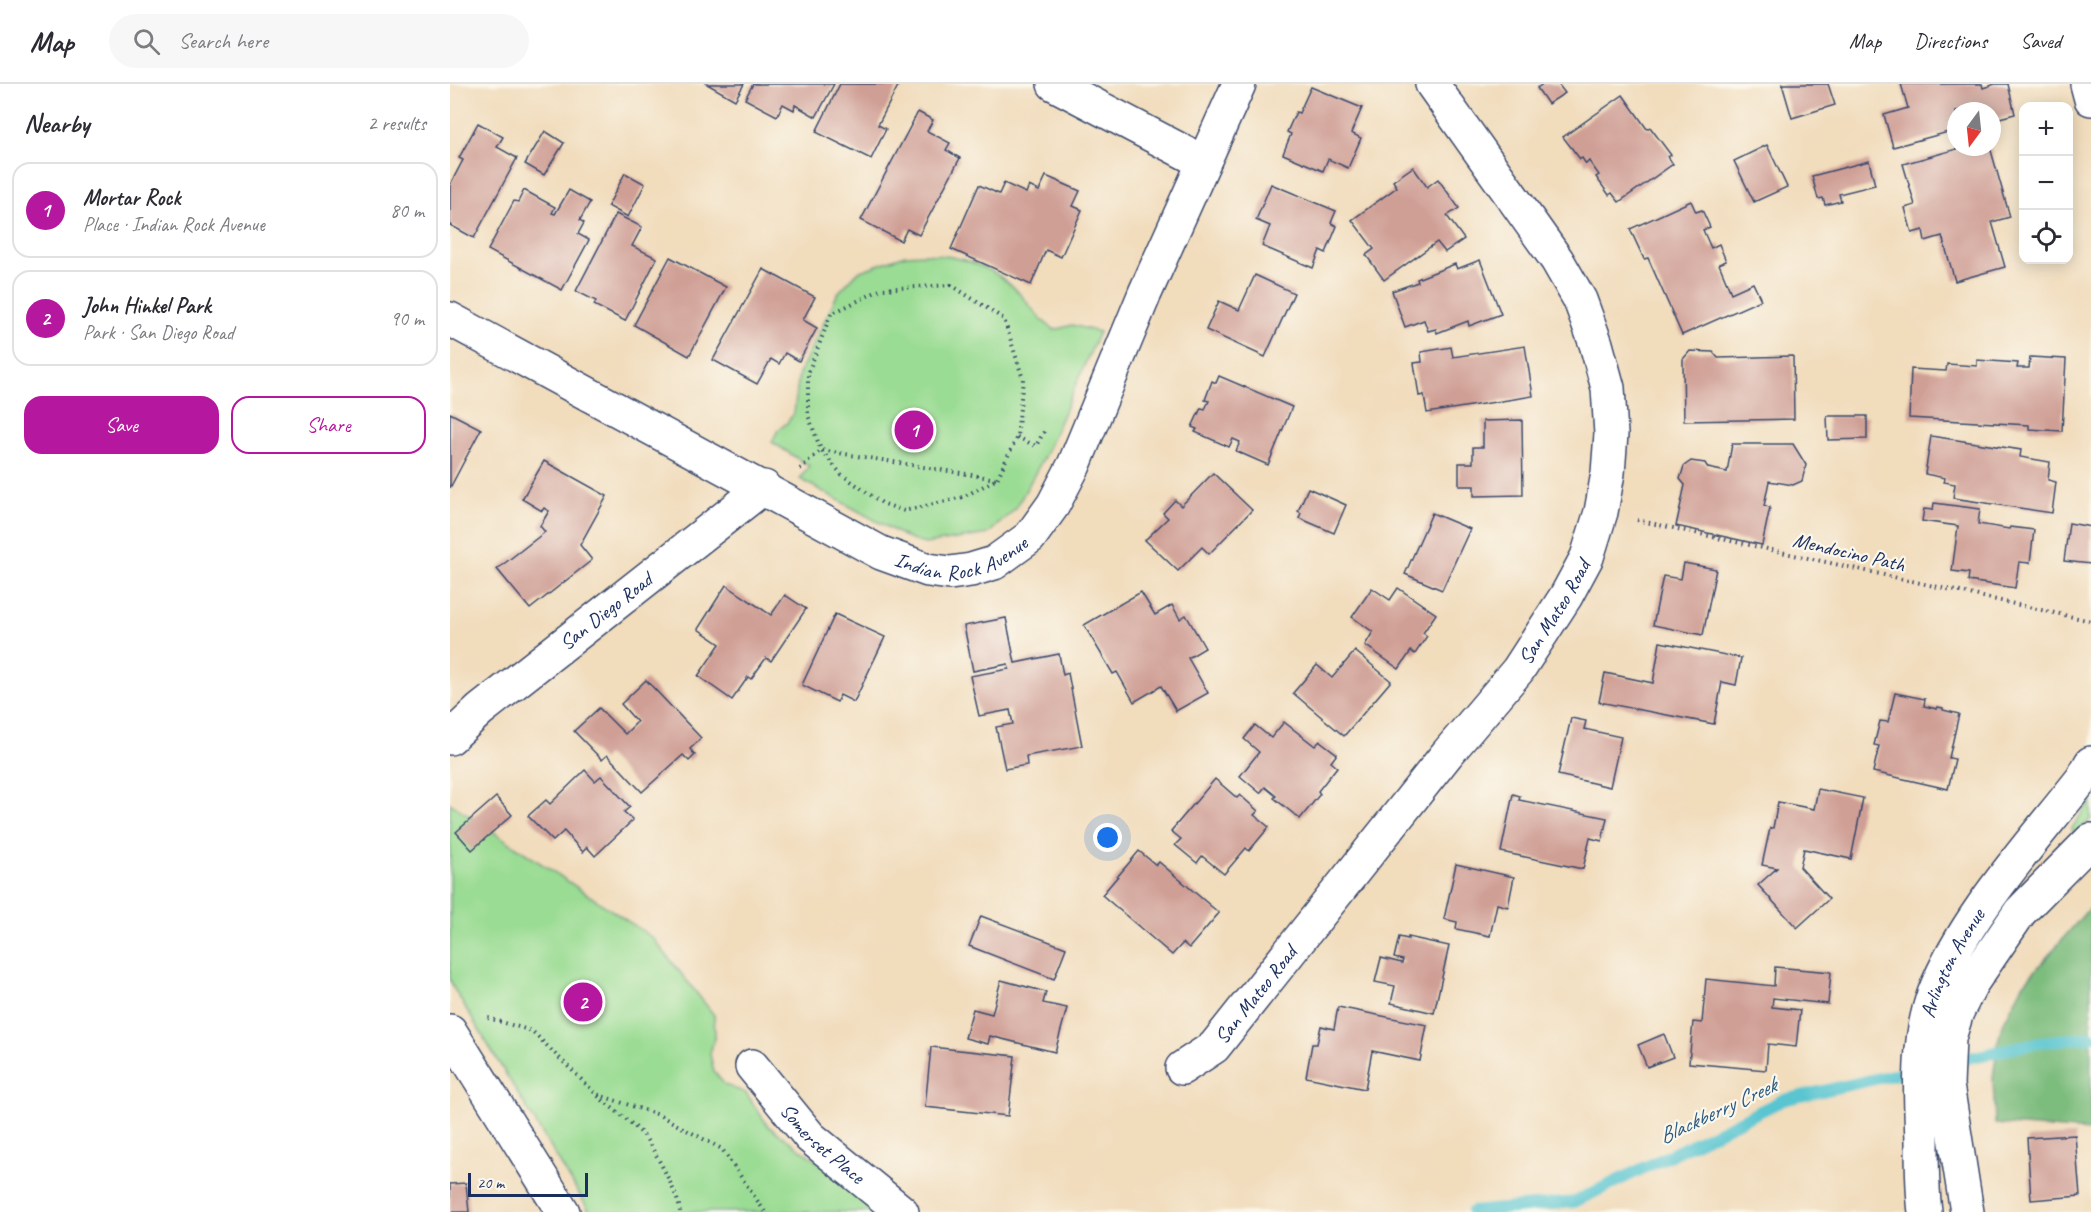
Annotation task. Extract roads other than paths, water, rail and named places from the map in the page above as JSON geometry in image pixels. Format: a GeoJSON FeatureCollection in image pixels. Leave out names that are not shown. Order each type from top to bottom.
{"type":"FeatureCollection","features":[{"type":"Feature","properties":{"kind":"street"},"geometry":{"type":"LineString","coordinates":[[1054,84],[1203,162]]}},
{"type":"Feature","properties":{"kind":"street","name":"Indian Rock Avenue"},"geometry":{"type":"LineString","coordinates":[[450,319],[881,553],[928,570],[950,573],[971,570],[994,563],[1030,537],[1053,505],[1074,465],[1203,162],[1239,84]]}},
{"type":"Feature","properties":{"kind":"street","name":"San Mateo Road"},"geometry":{"type":"LineString","coordinates":[[1182,1068],[1214,1047],[1447,754],[1518,670],[1566,596],[1587,557],[1601,512],[1610,453],[1608,388],[1596,344],[1580,300],[1557,260],[1432,84]]}},
{"type":"Feature","properties":{"kind":"street"},"geometry":{"type":"LineString","coordinates":[[2087,84],[2091,99]]}},
{"type":"Feature","properties":{"kind":"street","name":"San Diego Road"},"geometry":{"type":"LineString","coordinates":[[450,738],[480,710],[764,488]]}},
{"type":"Feature","properties":{"kind":"street","name":"Arlington Avenue"},"geometry":{"type":"LineString","coordinates":[[1926,1208],[1920,1059],[1934,995],[1956,950],[1993,892],[2082,779],[2091,763]]}},
{"type":"Feature","properties":{"kind":"street","name":"Arlington Avenue"},"geometry":{"type":"LineString","coordinates":[[1967,1212],[1947,1084],[1949,1038],[1957,1012],[1971,984],[2020,912],[2091,840]]}},
{"type":"Feature","properties":{"kind":"street"},"geometry":{"type":"LineString","coordinates":[[464,1023],[563,1212]]}},
{"type":"Feature","properties":{"kind":"street","name":"Somerset Place"},"geometry":{"type":"LineString","coordinates":[[752,1066],[810,1137],[902,1212]]}},
{"type":"Feature","properties":{"kind":"waterway","name":"Blackberry Creek"},"geometry":{"type":"LineString","coordinates":[[1951,1062],[2040,1042],[2091,1037]]}},
{"type":"Feature","properties":{"kind":"waterway","name":"Blackberry Creek"},"geometry":{"type":"LineString","coordinates":[[1472,1212],[1574,1202],[1783,1100],[1919,1069]]}},
{"type":"Feature","properties":{"kind":"place","name":"Mortar Rock"},"geometry":{"type":"Point","coordinates":[914,430]}},
{"type":"Feature","properties":{"kind":"place","name":"John Hinkel Park"},"geometry":{"type":"Point","coordinates":[583,1002]}}]}
